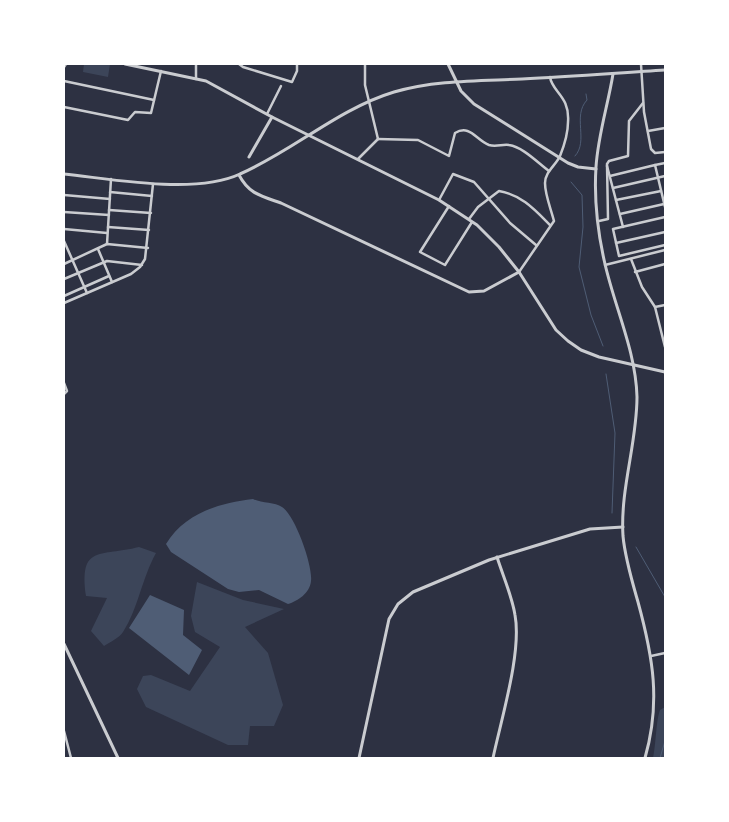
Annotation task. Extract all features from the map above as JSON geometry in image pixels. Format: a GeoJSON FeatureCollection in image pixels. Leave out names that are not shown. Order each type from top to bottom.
{"type":"FeatureCollection","features":[{"type":"Feature","properties":{"kind":"street"},"geometry":{"type":"LineString","coordinates":[[125,64],[206,81],[272,117],[439,200],[471,221],[499,247],[519,272],[548,318],[568,341],[581,350],[633,366],[665,372]]}},
{"type":"Feature","properties":{"kind":"street"},"geometry":{"type":"LineString","coordinates":[[196,64],[196,79]]}},
{"type":"Feature","properties":{"kind":"street"},"geometry":{"type":"LineString","coordinates":[[239,64],[243,67],[292,82],[298,71],[297,64]]}},
{"type":"Feature","properties":{"kind":"street"},"geometry":{"type":"LineString","coordinates":[[365,64],[365,85],[378,140]]}},
{"type":"Feature","properties":{"kind":"street"},"geometry":{"type":"LineString","coordinates":[[448,64],[456,82],[474,104],[559,158],[578,167],[596,168]]}},
{"type":"Feature","properties":{"kind":"street"},"geometry":{"type":"LineString","coordinates":[[641,64],[644,103],[651,149],[655,153],[665,152]]}},
{"type":"Feature","properties":{"kind":"street"},"geometry":{"type":"LineString","coordinates":[[64,174],[153,183],[204,183],[239,175],[349,112],[382,96],[420,86],[456,82],[665,70]]}},
{"type":"Feature","properties":{"kind":"street"},"geometry":{"type":"LineString","coordinates":[[64,107],[128,120],[135,112],[151,113],[161,71]]}},
{"type":"Feature","properties":{"kind":"street"},"geometry":{"type":"LineString","coordinates":[[613,74],[596,168],[599,220],[605,265],[633,366],[637,396],[623,527],[628,565],[651,656],[655,693],[645,758]]}},
{"type":"Feature","properties":{"kind":"street"},"geometry":{"type":"LineString","coordinates":[[239,175],[248,190],[280,203],[469,292],[484,291],[519,272],[554,221],[545,182],[549,171],[559,158],[566,135],[568,116],[565,102],[551,83],[550,77]]}},
{"type":"Feature","properties":{"kind":"street"},"geometry":{"type":"LineString","coordinates":[[64,81],[154,100]]}},
{"type":"Feature","properties":{"kind":"street"},"geometry":{"type":"LineString","coordinates":[[267,114],[281,86]]}},
{"type":"Feature","properties":{"kind":"street"},"geometry":{"type":"LineString","coordinates":[[607,164],[628,156],[628,121],[644,103]]}},
{"type":"Feature","properties":{"kind":"street"},"geometry":{"type":"LineString","coordinates":[[250,157],[272,117]]}},
{"type":"Feature","properties":{"kind":"street"},"geometry":{"type":"LineString","coordinates":[[648,132],[665,128]]}},
{"type":"Feature","properties":{"kind":"street"},"geometry":{"type":"LineString","coordinates":[[358,159],[378,140],[418,140],[450,156],[455,133],[461,130],[469,130],[482,142],[491,145],[510,145],[549,171]]}},
{"type":"Feature","properties":{"kind":"street"},"geometry":{"type":"LineString","coordinates":[[610,176],[665,163]]}},
{"type":"Feature","properties":{"kind":"street"},"geometry":{"type":"LineString","coordinates":[[607,164],[623,227]]}},
{"type":"Feature","properties":{"kind":"street"},"geometry":{"type":"LineString","coordinates":[[599,220],[608,219],[609,216],[606,206],[607,164]]}},
{"type":"Feature","properties":{"kind":"street"},"geometry":{"type":"LineString","coordinates":[[620,214],[665,206],[656,165]]}},
{"type":"Feature","properties":{"kind":"street"},"geometry":{"type":"LineString","coordinates":[[439,200],[453,174],[474,182],[510,223],[536,245]]}},
{"type":"Feature","properties":{"kind":"street"},"geometry":{"type":"LineString","coordinates":[[613,188],[665,176]]}},
{"type":"Feature","properties":{"kind":"street"},"geometry":{"type":"LineString","coordinates":[[107,244],[111,179]]}},
{"type":"Feature","properties":{"kind":"street"},"geometry":{"type":"LineString","coordinates":[[109,276],[64,296],[65,302],[131,274],[142,265],[148,248],[153,183]]}},
{"type":"Feature","properties":{"kind":"street"},"geometry":{"type":"LineString","coordinates":[[449,206],[420,252],[444,265],[471,221],[488,199],[499,191],[511,193],[528,203],[550,226]]}},
{"type":"Feature","properties":{"kind":"street"},"geometry":{"type":"LineString","coordinates":[[616,200],[661,191]]}},
{"type":"Feature","properties":{"kind":"street"},"geometry":{"type":"LineString","coordinates":[[110,192],[152,196]]}},
{"type":"Feature","properties":{"kind":"street"},"geometry":{"type":"LineString","coordinates":[[64,195],[110,199]]}},
{"type":"Feature","properties":{"kind":"street"},"geometry":{"type":"LineString","coordinates":[[109,210],[151,213]]}},
{"type":"Feature","properties":{"kind":"street"},"geometry":{"type":"LineString","coordinates":[[64,212],[108,215]]}},
{"type":"Feature","properties":{"kind":"street"},"geometry":{"type":"LineString","coordinates":[[665,217],[613,229],[619,256],[665,246]]}},
{"type":"Feature","properties":{"kind":"street"},"geometry":{"type":"LineString","coordinates":[[108,227],[149,230]]}},
{"type":"Feature","properties":{"kind":"street"},"geometry":{"type":"LineString","coordinates":[[64,229],[107,233]]}},
{"type":"Feature","properties":{"kind":"street"},"geometry":{"type":"LineString","coordinates":[[616,243],[665,232]]}},
{"type":"Feature","properties":{"kind":"street"},"geometry":{"type":"LineString","coordinates":[[64,242],[86,293]]}},
{"type":"Feature","properties":{"kind":"street"},"geometry":{"type":"LineString","coordinates":[[64,264],[107,244],[148,248]]}},
{"type":"Feature","properties":{"kind":"street"},"geometry":{"type":"LineString","coordinates":[[97,249],[112,282]]}},
{"type":"Feature","properties":{"kind":"street"},"geometry":{"type":"LineString","coordinates":[[605,265],[665,250]]}},
{"type":"Feature","properties":{"kind":"street"},"geometry":{"type":"LineString","coordinates":[[631,259],[635,272],[656,307],[664,333],[665,347]]}},
{"type":"Feature","properties":{"kind":"street"},"geometry":{"type":"LineString","coordinates":[[64,280],[107,261],[142,265]]}},
{"type":"Feature","properties":{"kind":"street"},"geometry":{"type":"LineString","coordinates":[[635,272],[665,264]]}},
{"type":"Feature","properties":{"kind":"street"},"geometry":{"type":"LineString","coordinates":[[656,307],[665,304]]}},
{"type":"Feature","properties":{"kind":"street"},"geometry":{"type":"LineString","coordinates":[[659,321],[665,320]]}},
{"type":"Feature","properties":{"kind":"street"},"geometry":{"type":"LineString","coordinates":[[64,383],[67,391],[64,394]]}},
{"type":"Feature","properties":{"kind":"street"},"geometry":{"type":"LineString","coordinates":[[359,758],[386,630],[393,611],[404,598],[497,557],[590,529],[623,527]]}},
{"type":"Feature","properties":{"kind":"street"},"geometry":{"type":"LineString","coordinates":[[493,758],[515,652],[517,628],[512,601],[497,557]]}},
{"type":"Feature","properties":{"kind":"street"},"geometry":{"type":"LineString","coordinates":[[64,644],[118,758]]}},
{"type":"Feature","properties":{"kind":"street"},"geometry":{"type":"LineString","coordinates":[[651,656],[665,653]]}},
{"type":"Feature","properties":{"kind":"street"},"geometry":{"type":"LineString","coordinates":[[64,731],[71,758]]}},
{"type":"Feature","properties":{"kind":"shaded area"},"geometry":{"type":"Polygon","coordinates":[[[84,64],[110,64],[108,77],[83,72],[84,64]]]}},
{"type":"Feature","properties":{"kind":"shaded area"},"geometry":{"type":"Polygon","coordinates":[[[253,499],[282,507],[292,520],[302,541],[309,564],[311,581],[303,596],[296,601],[288,604],[259,590],[239,592],[228,589],[171,552],[166,544],[183,524],[204,511],[228,503],[253,499]]]}},
{"type":"Feature","properties":{"kind":"shaded area"},"geometry":{"type":"Polygon","coordinates":[[[139,547],[156,553],[123,632],[104,646],[91,631],[107,598],[86,596],[86,568],[89,560],[95,556],[139,547]]]}},
{"type":"Feature","properties":{"kind":"shaded area"},"geometry":{"type":"Polygon","coordinates":[[[197,582],[243,600],[284,609],[245,627],[268,653],[283,705],[274,726],[250,726],[248,745],[228,745],[146,707],[137,689],[143,676],[151,675],[190,691],[220,647],[195,632],[191,616],[197,582]]]}},
{"type":"Feature","properties":{"kind":"shaded area"},"geometry":{"type":"Polygon","coordinates":[[[150,595],[184,610],[183,635],[202,650],[189,675],[129,628],[150,595]]]}},
{"type":"Feature","properties":{"kind":"shaded area"},"geometry":{"type":"Polygon","coordinates":[[[665,707],[665,758],[653,758],[659,714],[660,710],[665,707]]]}},
{"type":"Feature","properties":{"kind":"waterway"},"geometry":{"type":"LineString","coordinates":[[575,156],[581,143],[580,121],[583,106],[587,100],[586,94]]}},
{"type":"Feature","properties":{"kind":"waterway"},"geometry":{"type":"LineString","coordinates":[[571,182],[582,195],[583,227],[579,267],[591,315],[603,346]]}},
{"type":"Feature","properties":{"kind":"waterway"},"geometry":{"type":"LineString","coordinates":[[606,374],[615,433],[612,513]]}},
{"type":"Feature","properties":{"kind":"waterway"},"geometry":{"type":"LineString","coordinates":[[636,547],[665,597]]}},
{"type":"Feature","properties":{"kind":"waterway"},"geometry":{"type":"LineString","coordinates":[[660,758],[665,741]]}}]}
